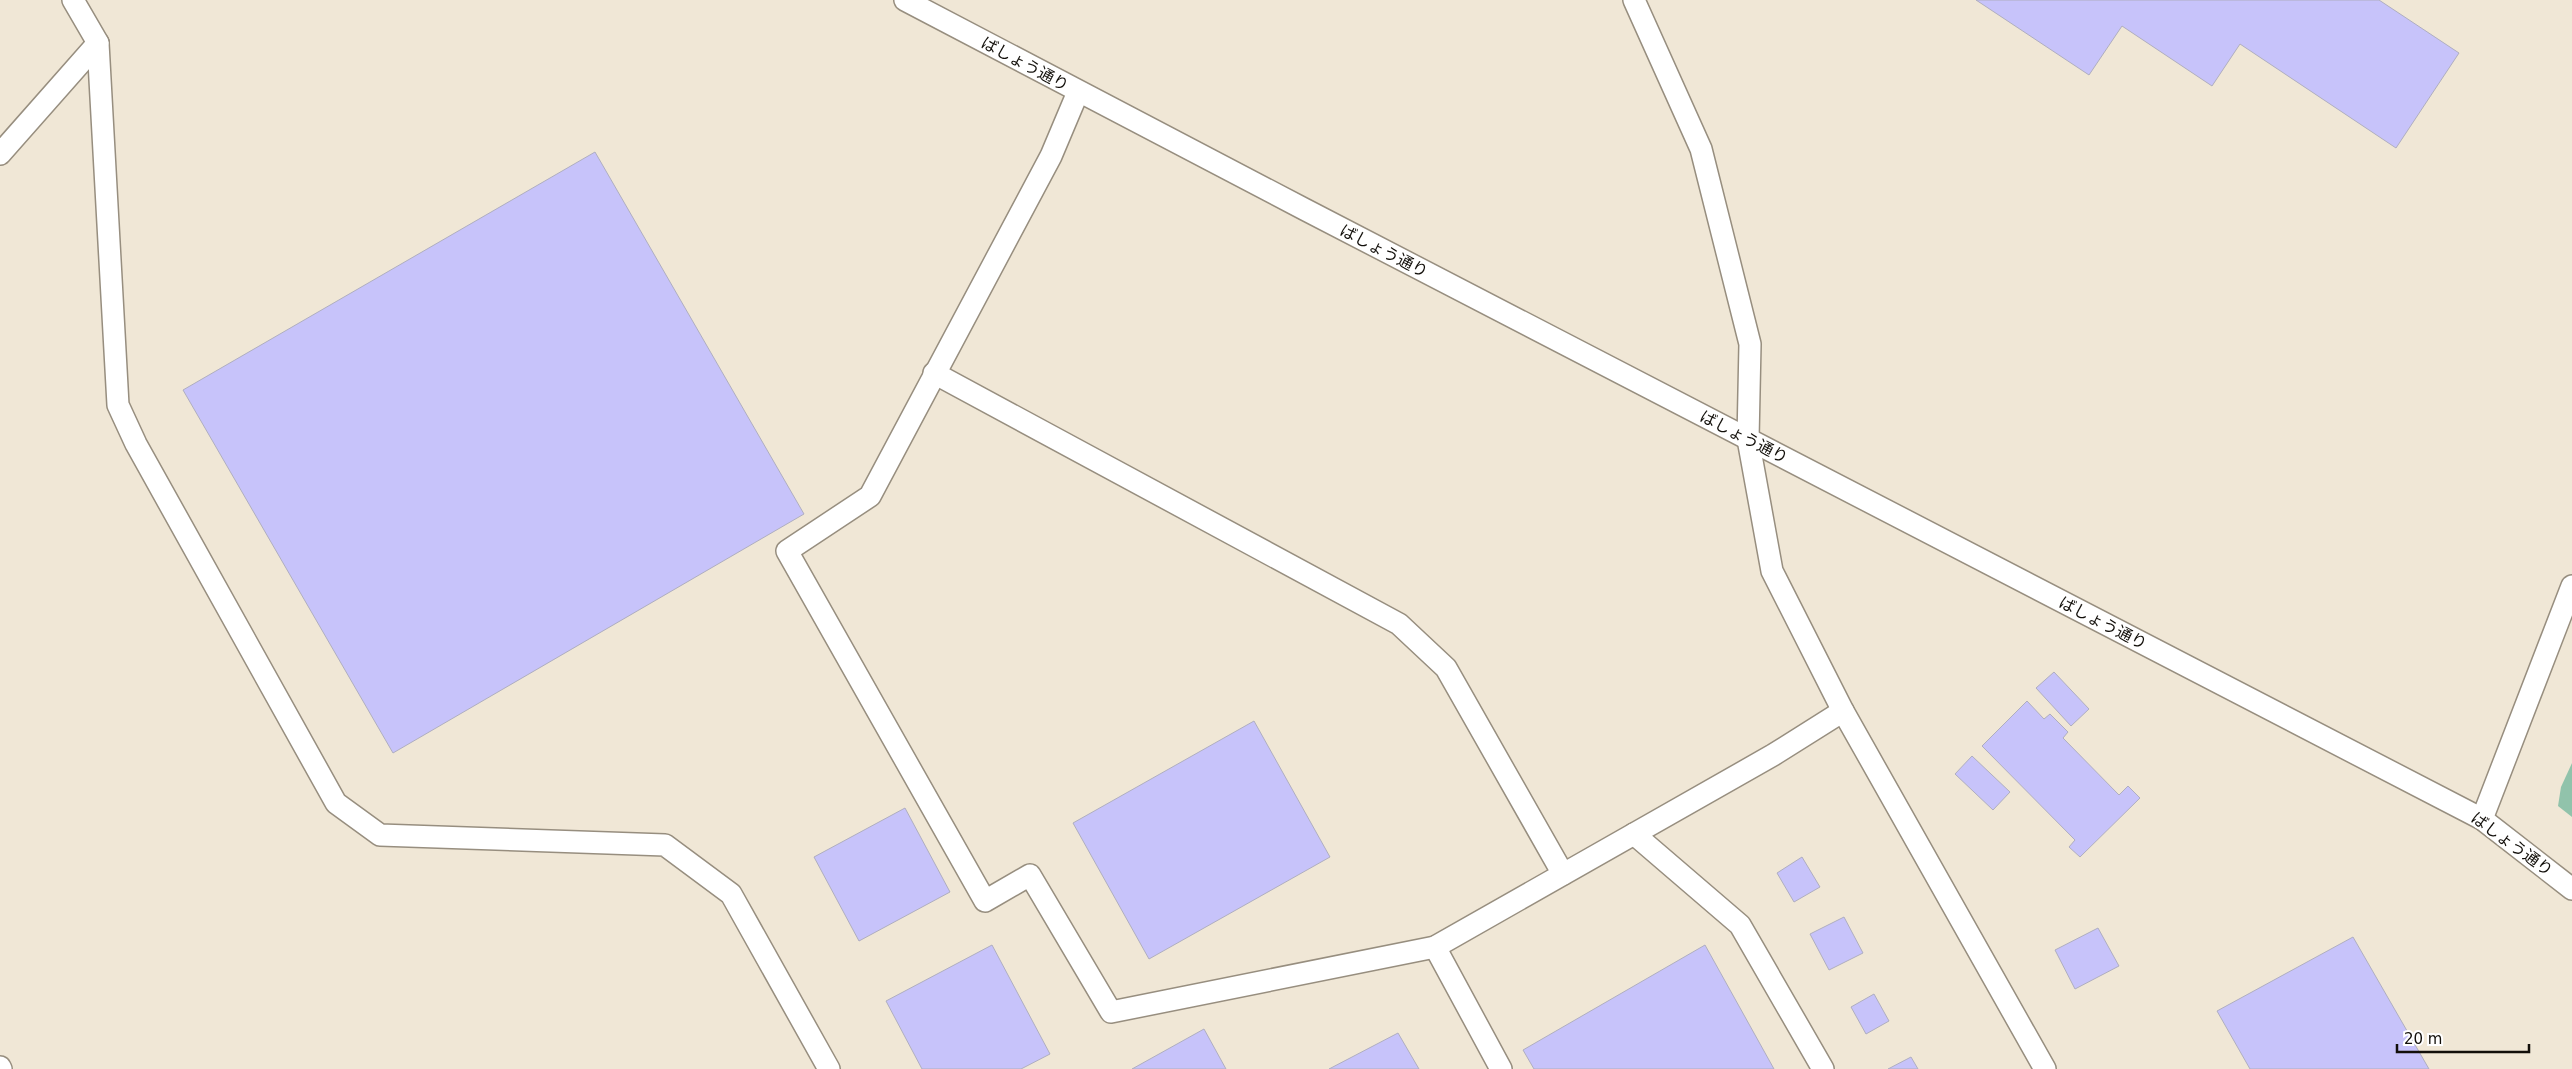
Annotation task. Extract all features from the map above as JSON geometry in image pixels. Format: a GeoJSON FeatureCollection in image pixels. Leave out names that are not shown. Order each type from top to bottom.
{"type":"FeatureCollection","features":[{"type":"Feature","properties":{"kind":"lane"},"geometry":{"type":"LineString","coordinates":[[73,0],[98,44],[118,405],[136,444],[336,804],[380,835],[665,845],[730,894],[829,1069]]}},
{"type":"Feature","properties":{"kind":"lane","name":"ばしょう通り"},"geometry":{"type":"LineString","coordinates":[[905,0],[1078,92],[2482,819],[2572,889]]}},
{"type":"Feature","properties":{"kind":"lane"},"geometry":{"type":"LineString","coordinates":[[1634,0],[1701,149],[1750,344],[1748,439],[1772,571],[1843,711],[2045,1069]]}},
{"type":"Feature","properties":{"kind":"lane"},"geometry":{"type":"LineString","coordinates":[[0,154],[98,44]]}},
{"type":"Feature","properties":{"kind":"lane"},"geometry":{"type":"LineString","coordinates":[[1078,92],[1051,156],[870,496],[787,551],[985,901],[1030,875],[1111,1012],[1435,947],[1772,755],[1843,711]]}},
{"type":"Feature","properties":{"kind":"lane"},"geometry":{"type":"LineString","coordinates":[[934,373],[1400,624],[1446,668],[1563,874]]}},
{"type":"Feature","properties":{"kind":"lane"},"geometry":{"type":"LineString","coordinates":[[2482,819],[2572,586]]}},
{"type":"Feature","properties":{"kind":"lane"},"geometry":{"type":"LineString","coordinates":[[1634,834],[1740,925],[1823,1069]]}},
{"type":"Feature","properties":{"kind":"lane"},"geometry":{"type":"LineString","coordinates":[[1435,947],[1501,1069]]}},
{"type":"Feature","properties":{"kind":"green space"},"geometry":{"type":"Polygon","coordinates":[[[2572,763],[2572,817],[2558,806],[2561,787],[2572,763]]]}},
{"type":"Feature","properties":{"kind":"building"},"geometry":{"type":"Polygon","coordinates":[[[1976,0],[2379,0],[2459,53],[2396,148],[2240,44],[2212,86],[2122,26],[2089,75],[1976,0]]]}},
{"type":"Feature","properties":{"kind":"building"},"geometry":{"type":"Polygon","coordinates":[[[595,152],[804,514],[393,753],[183,390],[595,152]]]}},
{"type":"Feature","properties":{"kind":"building"},"geometry":{"type":"Polygon","coordinates":[[[2054,672],[2089,709],[2071,726],[2036,688],[2054,672]]]}},
{"type":"Feature","properties":{"kind":"building"},"geometry":{"type":"Polygon","coordinates":[[[2027,701],[2044,719],[2050,714],[2068,732],[2063,738],[2119,795],[2128,786],[2140,798],[2080,857],[2069,847],[2075,840],[1982,746],[2027,701]]]}},
{"type":"Feature","properties":{"kind":"building"},"geometry":{"type":"Polygon","coordinates":[[[1254,721],[1330,857],[1149,959],[1073,823],[1254,721]]]}},
{"type":"Feature","properties":{"kind":"building"},"geometry":{"type":"Polygon","coordinates":[[[1972,756],[2010,792],[1993,810],[1955,774],[1972,756]]]}},
{"type":"Feature","properties":{"kind":"building"},"geometry":{"type":"Polygon","coordinates":[[[905,808],[950,892],[859,941],[814,857],[905,808]]]}},
{"type":"Feature","properties":{"kind":"building"},"geometry":{"type":"Polygon","coordinates":[[[1802,857],[1820,887],[1794,902],[1777,873],[1802,857]]]}},
{"type":"Feature","properties":{"kind":"building"},"geometry":{"type":"Polygon","coordinates":[[[1844,917],[1863,953],[1829,970],[1810,934],[1844,917]]]}},
{"type":"Feature","properties":{"kind":"building"},"geometry":{"type":"Polygon","coordinates":[[[2098,928],[2119,966],[2075,989],[2055,950],[2098,928]]]}},
{"type":"Feature","properties":{"kind":"building"},"geometry":{"type":"Polygon","coordinates":[[[2353,937],[2429,1069],[2250,1069],[2217,1011],[2353,937]]]}},
{"type":"Feature","properties":{"kind":"building"},"geometry":{"type":"Polygon","coordinates":[[[992,945],[1050,1054],[1021,1069],[922,1069],[886,1001],[992,945]]]}},
{"type":"Feature","properties":{"kind":"building"},"geometry":{"type":"Polygon","coordinates":[[[1705,945],[1774,1069],[1534,1069],[1523,1050],[1705,945]]]}},
{"type":"Feature","properties":{"kind":"building"},"geometry":{"type":"Polygon","coordinates":[[[1874,994],[1889,1021],[1866,1034],[1851,1007],[1874,994]]]}},
{"type":"Feature","properties":{"kind":"building"},"geometry":{"type":"Polygon","coordinates":[[[1204,1029],[1226,1069],[1132,1069],[1204,1029]]]}},
{"type":"Feature","properties":{"kind":"building"},"geometry":{"type":"Polygon","coordinates":[[[1398,1033],[1419,1069],[1329,1069],[1398,1033]]]}},
{"type":"Feature","properties":{"kind":"building"},"geometry":{"type":"Polygon","coordinates":[[[1911,1057],[1918,1069],[1888,1069],[1911,1057]]]}}]}
